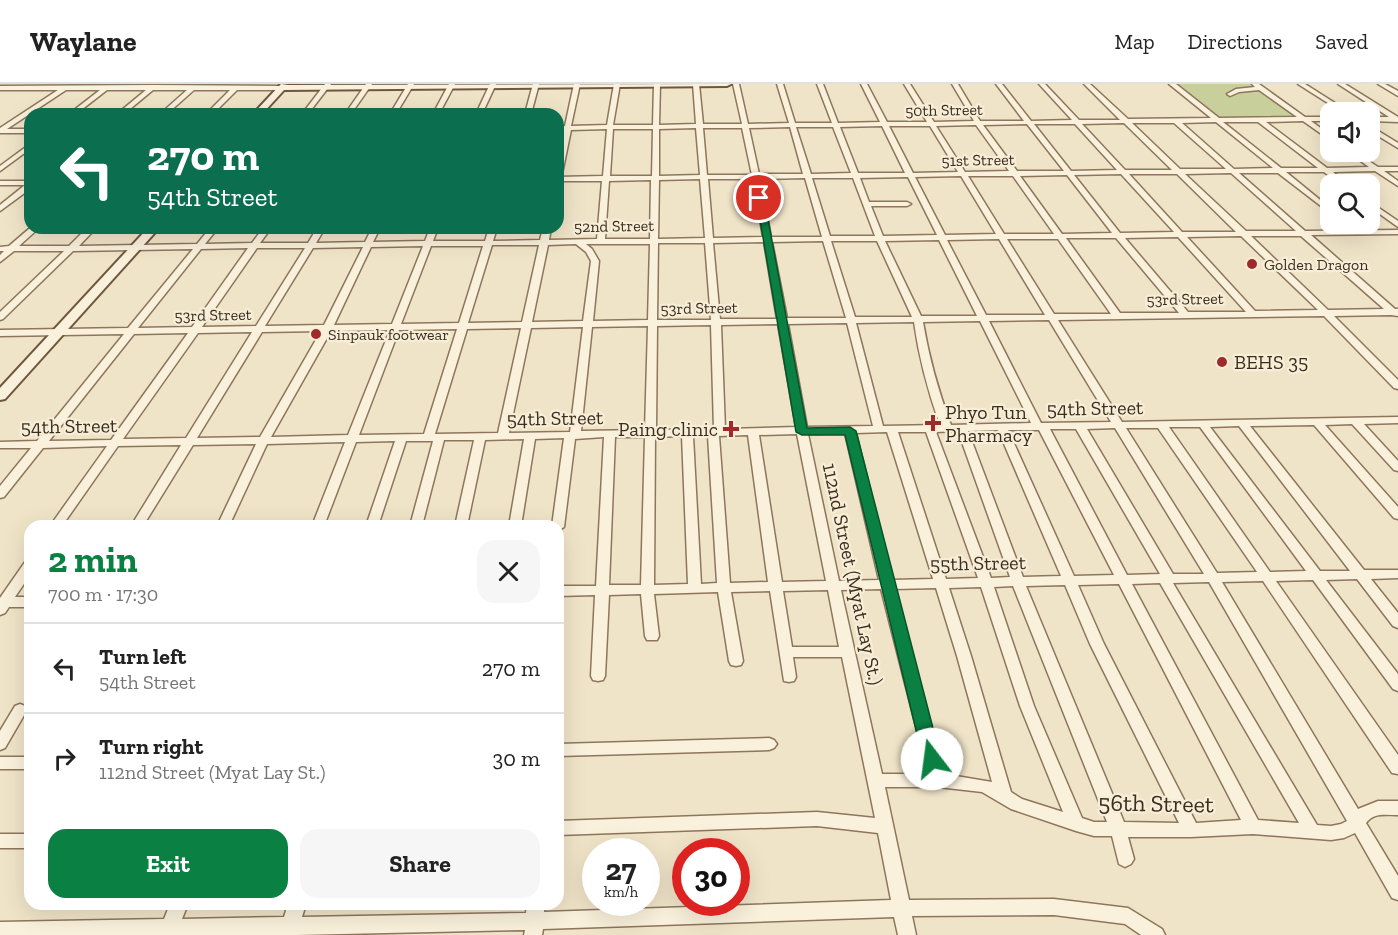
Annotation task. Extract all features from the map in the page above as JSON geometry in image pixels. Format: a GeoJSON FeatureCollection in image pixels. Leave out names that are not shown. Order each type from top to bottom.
{"type":"FeatureCollection","features":[{"type":"Feature","properties":{"kind":"main road"},"geometry":{"type":"LineString","coordinates":[[263,108],[283,86],[727,84]]}},
{"type":"Feature","properties":{"kind":"main road"},"geometry":{"type":"LineString","coordinates":[[0,396],[148,234]]}},
{"type":"Feature","properties":{"kind":"street"},"geometry":{"type":"LineString","coordinates":[[21,88],[29,84]]}},
{"type":"Feature","properties":{"kind":"street"},"geometry":{"type":"LineString","coordinates":[[34,108],[71,84]]}},
{"type":"Feature","properties":{"kind":"street"},"geometry":{"type":"LineString","coordinates":[[652,636],[647,589],[657,84]]}},
{"type":"Feature","properties":{"kind":"street"},"geometry":{"type":"LineString","coordinates":[[696,84],[716,323],[716,433],[724,587],[736,660]]}},
{"type":"Feature","properties":{"kind":"street","name":"112nd Street (Myat Lay St.)"},"geometry":{"type":"LineString","coordinates":[[736,84],[756,176],[766,240],[832,585],[877,785],[883,822]]}},
{"type":"Feature","properties":{"kind":"street"},"geometry":{"type":"LineString","coordinates":[[780,84],[806,176],[886,430],[940,583],[1003,794]]}},
{"type":"Feature","properties":{"kind":"street"},"geometry":{"type":"LineString","coordinates":[[820,84],[880,239],[918,319],[931,386],[947,429]]}},
{"type":"Feature","properties":{"kind":"street"},"geometry":{"type":"LineString","coordinates":[[864,84],[940,238],[1038,427],[1043,427],[1253,827]]}},
{"type":"Feature","properties":{"kind":"street"},"geometry":{"type":"LineString","coordinates":[[907,84],[1213,578],[1398,892]]}},
{"type":"Feature","properties":{"kind":"street"},"geometry":{"type":"LineString","coordinates":[[955,84],[978,123],[1117,315]]}},
{"type":"Feature","properties":{"kind":"street"},"geometry":{"type":"LineString","coordinates":[[999,84],[1117,234],[1185,314]]}},
{"type":"Feature","properties":{"kind":"street"},"geometry":{"type":"LineString","coordinates":[[1042,84],[1252,313]]}},
{"type":"Feature","properties":{"kind":"street"},"geometry":{"type":"LineString","coordinates":[[1087,84],[1325,312],[1398,386]]}},
{"type":"Feature","properties":{"kind":"street"},"geometry":{"type":"LineString","coordinates":[[1172,84],[1320,203]]}},
{"type":"Feature","properties":{"kind":"street"},"geometry":{"type":"LineString","coordinates":[[1301,84],[1330,102]]}},
{"type":"Feature","properties":{"kind":"street"},"geometry":{"type":"LineString","coordinates":[[1341,84],[1397,119]]}},
{"type":"Feature","properties":{"kind":"street"},"geometry":{"type":"LineString","coordinates":[[1381,84],[1398,94]]}},
{"type":"Feature","properties":{"kind":"street"},"geometry":{"type":"LineString","coordinates":[[439,108],[451,85]]}},
{"type":"Feature","properties":{"kind":"street"},"geometry":{"type":"LineString","coordinates":[[482,108],[492,85]]}},
{"type":"Feature","properties":{"kind":"street"},"geometry":{"type":"LineString","coordinates":[[530,108],[536,85]]}},
{"type":"Feature","properties":{"kind":"street"},"geometry":{"type":"LineString","coordinates":[[564,147],[577,85]]}},
{"type":"Feature","properties":{"kind":"street"},"geometry":{"type":"LineString","coordinates":[[601,241],[610,127],[617,85]]}},
{"type":"Feature","properties":{"kind":"street"},"geometry":{"type":"LineString","coordinates":[[80,108],[109,86]]}},
{"type":"Feature","properties":{"kind":"street"},"geometry":{"type":"LineString","coordinates":[[127,108],[154,86]]}},
{"type":"Feature","properties":{"kind":"street"},"geometry":{"type":"LineString","coordinates":[[170,108],[194,86]]}},
{"type":"Feature","properties":{"kind":"street"},"geometry":{"type":"LineString","coordinates":[[0,88],[283,86]]}},
{"type":"Feature","properties":{"kind":"street"},"geometry":{"type":"LineString","coordinates":[[310,108],[326,86]]}},
{"type":"Feature","properties":{"kind":"street"},"geometry":{"type":"LineString","coordinates":[[352,108],[368,86]]}},
{"type":"Feature","properties":{"kind":"street"},"geometry":{"type":"LineString","coordinates":[[397,108],[410,86]]}},
{"type":"Feature","properties":{"kind":"street"},"geometry":{"type":"LineString","coordinates":[[1230,94],[1258,86],[1320,131]]}},
{"type":"Feature","properties":{"kind":"street"},"geometry":{"type":"LineString","coordinates":[[215,108],[235,88]]}},
{"type":"Feature","properties":{"kind":"street"},"geometry":{"type":"LineString","coordinates":[[0,131],[24,115]]}},
{"type":"Feature","properties":{"kind":"street","name":"50th Street"},"geometry":{"type":"LineString","coordinates":[[564,127],[1320,119]]}},
{"type":"Feature","properties":{"kind":"street"},"geometry":{"type":"LineString","coordinates":[[1380,119],[1397,119]]}},
{"type":"Feature","properties":{"kind":"street"},"geometry":{"type":"LineString","coordinates":[[1176,121],[1396,313]]}},
{"type":"Feature","properties":{"kind":"street"},"geometry":{"type":"LineString","coordinates":[[1261,121],[1330,174]]}},
{"type":"Feature","properties":{"kind":"street"},"geometry":{"type":"LineString","coordinates":[[0,131],[24,131]]}},
{"type":"Feature","properties":{"kind":"street"},"geometry":{"type":"LineString","coordinates":[[1380,134],[1398,146]]}},
{"type":"Feature","properties":{"kind":"street"},"geometry":{"type":"LineString","coordinates":[[0,169],[24,151]]}},
{"type":"Feature","properties":{"kind":"street"},"geometry":{"type":"LineString","coordinates":[[1367,162],[1398,184]]}},
{"type":"Feature","properties":{"kind":"street","name":"51st Street"},"geometry":{"type":"LineString","coordinates":[[564,176],[606,178],[1398,169]]}},
{"type":"Feature","properties":{"kind":"street"},"geometry":{"type":"LineString","coordinates":[[0,183],[24,184]]}},
{"type":"Feature","properties":{"kind":"street"},"geometry":{"type":"LineString","coordinates":[[0,209],[24,189]]}},
{"type":"Feature","properties":{"kind":"street"},"geometry":{"type":"LineString","coordinates":[[868,204],[907,204]]}},
{"type":"Feature","properties":{"kind":"street"},"geometry":{"type":"LineString","coordinates":[[1380,212],[1398,225]]}},
{"type":"Feature","properties":{"kind":"street"},"geometry":{"type":"LineString","coordinates":[[1061,235],[1320,232]]}},
{"type":"Feature","properties":{"kind":"street"},"geometry":{"type":"LineString","coordinates":[[1380,232],[1398,232]]}},
{"type":"Feature","properties":{"kind":"street"},"geometry":{"type":"LineString","coordinates":[[0,259],[28,234]]}},
{"type":"Feature","properties":{"kind":"street"},"geometry":{"type":"LineString","coordinates":[[0,316],[86,234]]}},
{"type":"Feature","properties":{"kind":"street"},"geometry":{"type":"LineString","coordinates":[[0,494],[209,234]]}},
{"type":"Feature","properties":{"kind":"street"},"geometry":{"type":"LineString","coordinates":[[61,520],[263,234]]}},
{"type":"Feature","properties":{"kind":"street"},"geometry":{"type":"LineString","coordinates":[[141,520],[317,234]]}},
{"type":"Feature","properties":{"kind":"street"},"geometry":{"type":"LineString","coordinates":[[226,520],[263,441],[327,329],[372,234]]}},
{"type":"Feature","properties":{"kind":"street"},"geometry":{"type":"LineString","coordinates":[[320,520],[432,234]]}},
{"type":"Feature","properties":{"kind":"street"},"geometry":{"type":"LineString","coordinates":[[417,520],[434,438],[491,234]]}},
{"type":"Feature","properties":{"kind":"street"},"geometry":{"type":"LineString","coordinates":[[503,437],[546,234]]}},
{"type":"Feature","properties":{"kind":"street","name":"52nd Street"},"geometry":{"type":"LineString","coordinates":[[0,249],[827,240],[1061,235]]}},
{"type":"Feature","properties":{"kind":"street"},"geometry":{"type":"LineString","coordinates":[[559,520],[595,261],[589,251],[578,242]]}},
{"type":"Feature","properties":{"kind":"street","name":"53rd Street"},"geometry":{"type":"LineString","coordinates":[[0,333],[1252,313],[1396,313]]}},
{"type":"Feature","properties":{"kind":"street"},"geometry":{"type":"LineString","coordinates":[[1355,421],[1398,468]]}},
{"type":"Feature","properties":{"kind":"street","name":"54th Street"},"geometry":{"type":"LineString","coordinates":[[0,446],[1397,421]]}},
{"type":"Feature","properties":{"kind":"street"},"geometry":{"type":"LineString","coordinates":[[1317,422],[1398,515]]}},
{"type":"Feature","properties":{"kind":"street"},"geometry":{"type":"LineString","coordinates":[[1242,423],[1398,623]]}},
{"type":"Feature","properties":{"kind":"street"},"geometry":{"type":"LineString","coordinates":[[1162,424],[1398,768]]}},
{"type":"Feature","properties":{"kind":"street"},"geometry":{"type":"LineString","coordinates":[[1203,424],[1398,685]]}},
{"type":"Feature","properties":{"kind":"street"},"geometry":{"type":"LineString","coordinates":[[1080,426],[1169,579],[1164,579],[1312,831]]}},
{"type":"Feature","properties":{"kind":"street"},"geometry":{"type":"LineString","coordinates":[[962,428],[1018,582],[1118,828],[1125,860]]}},
{"type":"Feature","properties":{"kind":"street"},"geometry":{"type":"LineString","coordinates":[[1002,428],[1097,644],[1191,830]]}},
{"type":"Feature","properties":{"kind":"street"},"geometry":{"type":"LineString","coordinates":[[930,429],[986,582],[1027,706],[1076,824]]}},
{"type":"Feature","properties":{"kind":"street"},"geometry":{"type":"LineString","coordinates":[[850,431],[886,584],[938,780]]}},
{"type":"Feature","properties":{"kind":"street"},"geometry":{"type":"LineString","coordinates":[[753,433],[789,677]]}},
{"type":"Feature","properties":{"kind":"street"},"geometry":{"type":"LineString","coordinates":[[687,434],[695,588]]}},
{"type":"Feature","properties":{"kind":"street"},"geometry":{"type":"LineString","coordinates":[[598,676],[610,435]]}},
{"type":"Feature","properties":{"kind":"street"},"geometry":{"type":"LineString","coordinates":[[462,520],[480,437]]}},
{"type":"Feature","properties":{"kind":"street"},"geometry":{"type":"LineString","coordinates":[[516,520],[530,437]]}},
{"type":"Feature","properties":{"kind":"street"},"geometry":{"type":"LineString","coordinates":[[374,520],[401,439]]}},
{"type":"Feature","properties":{"kind":"street"},"geometry":{"type":"LineString","coordinates":[[2,605],[24,574]]}},
{"type":"Feature","properties":{"kind":"street","name":"55th Street"},"geometry":{"type":"LineString","coordinates":[[564,591],[1398,574]]}},
{"type":"Feature","properties":{"kind":"street"},"geometry":{"type":"LineString","coordinates":[[2,605],[24,603]]}},
{"type":"Feature","properties":{"kind":"street"},"geometry":{"type":"LineString","coordinates":[[785,652],[847,652]]}},
{"type":"Feature","properties":{"kind":"street"},"geometry":{"type":"LineString","coordinates":[[0,744],[20,710]]}},
{"type":"Feature","properties":{"kind":"street"},"geometry":{"type":"LineString","coordinates":[[564,750],[769,744]]}},
{"type":"Feature","properties":{"kind":"street"},"geometry":{"type":"LineString","coordinates":[[0,764],[24,763]]}},
{"type":"Feature","properties":{"kind":"street","name":"56th Street"},"geometry":{"type":"LineString","coordinates":[[877,785],[938,780],[984,786],[1003,794],[1017,804],[1094,829],[1191,830],[1253,827],[1344,831],[1356,824],[1365,812],[1378,808],[1398,808]]}},
{"type":"Feature","properties":{"kind":"street"},"geometry":{"type":"LineString","coordinates":[[564,828],[817,819],[883,822],[907,935]]}},
{"type":"Feature","properties":{"kind":"street"},"geometry":{"type":"LineString","coordinates":[[0,841],[24,841]]}},
{"type":"Feature","properties":{"kind":"street"},"geometry":{"type":"LineString","coordinates":[[0,931],[290,930],[902,908],[1074,908],[1128,916],[1156,935]]}},
{"type":"Feature","properties":{"kind":"street"},"geometry":{"type":"LineString","coordinates":[[169,931],[177,910]]}},
{"type":"Feature","properties":{"kind":"street"},"geometry":{"type":"LineString","coordinates":[[290,930],[295,910]]}},
{"type":"Feature","properties":{"kind":"green space"},"geometry":{"type":"Polygon","coordinates":[[[1178,84],[1252,84],[1299,118],[1219,118],[1178,84]]]}},
{"type":"Feature","properties":{"kind":"place","name":"Golden Dragon"},"geometry":{"type":"Point","coordinates":[1252,264]}},
{"type":"Feature","properties":{"kind":"place","name":"Sinpauk footwear"},"geometry":{"type":"Point","coordinates":[316,334]}},
{"type":"Feature","properties":{"kind":"place","name":"BEHS 35"},"geometry":{"type":"Point","coordinates":[1222,362]}},
{"type":"Feature","properties":{"kind":"place","name":"Phyo Tun Pharmacy"},"geometry":{"type":"Point","coordinates":[933,423]}},
{"type":"Feature","properties":{"kind":"place","name":"Paing clinic"},"geometry":{"type":"Point","coordinates":[731,429]}},
{"type":"Feature","properties":{"kind":"route"},"geometry":{"type":"LineString","coordinates":[[759,198],[802,432],[850,431],[886,584],[932,759]]}}]}
